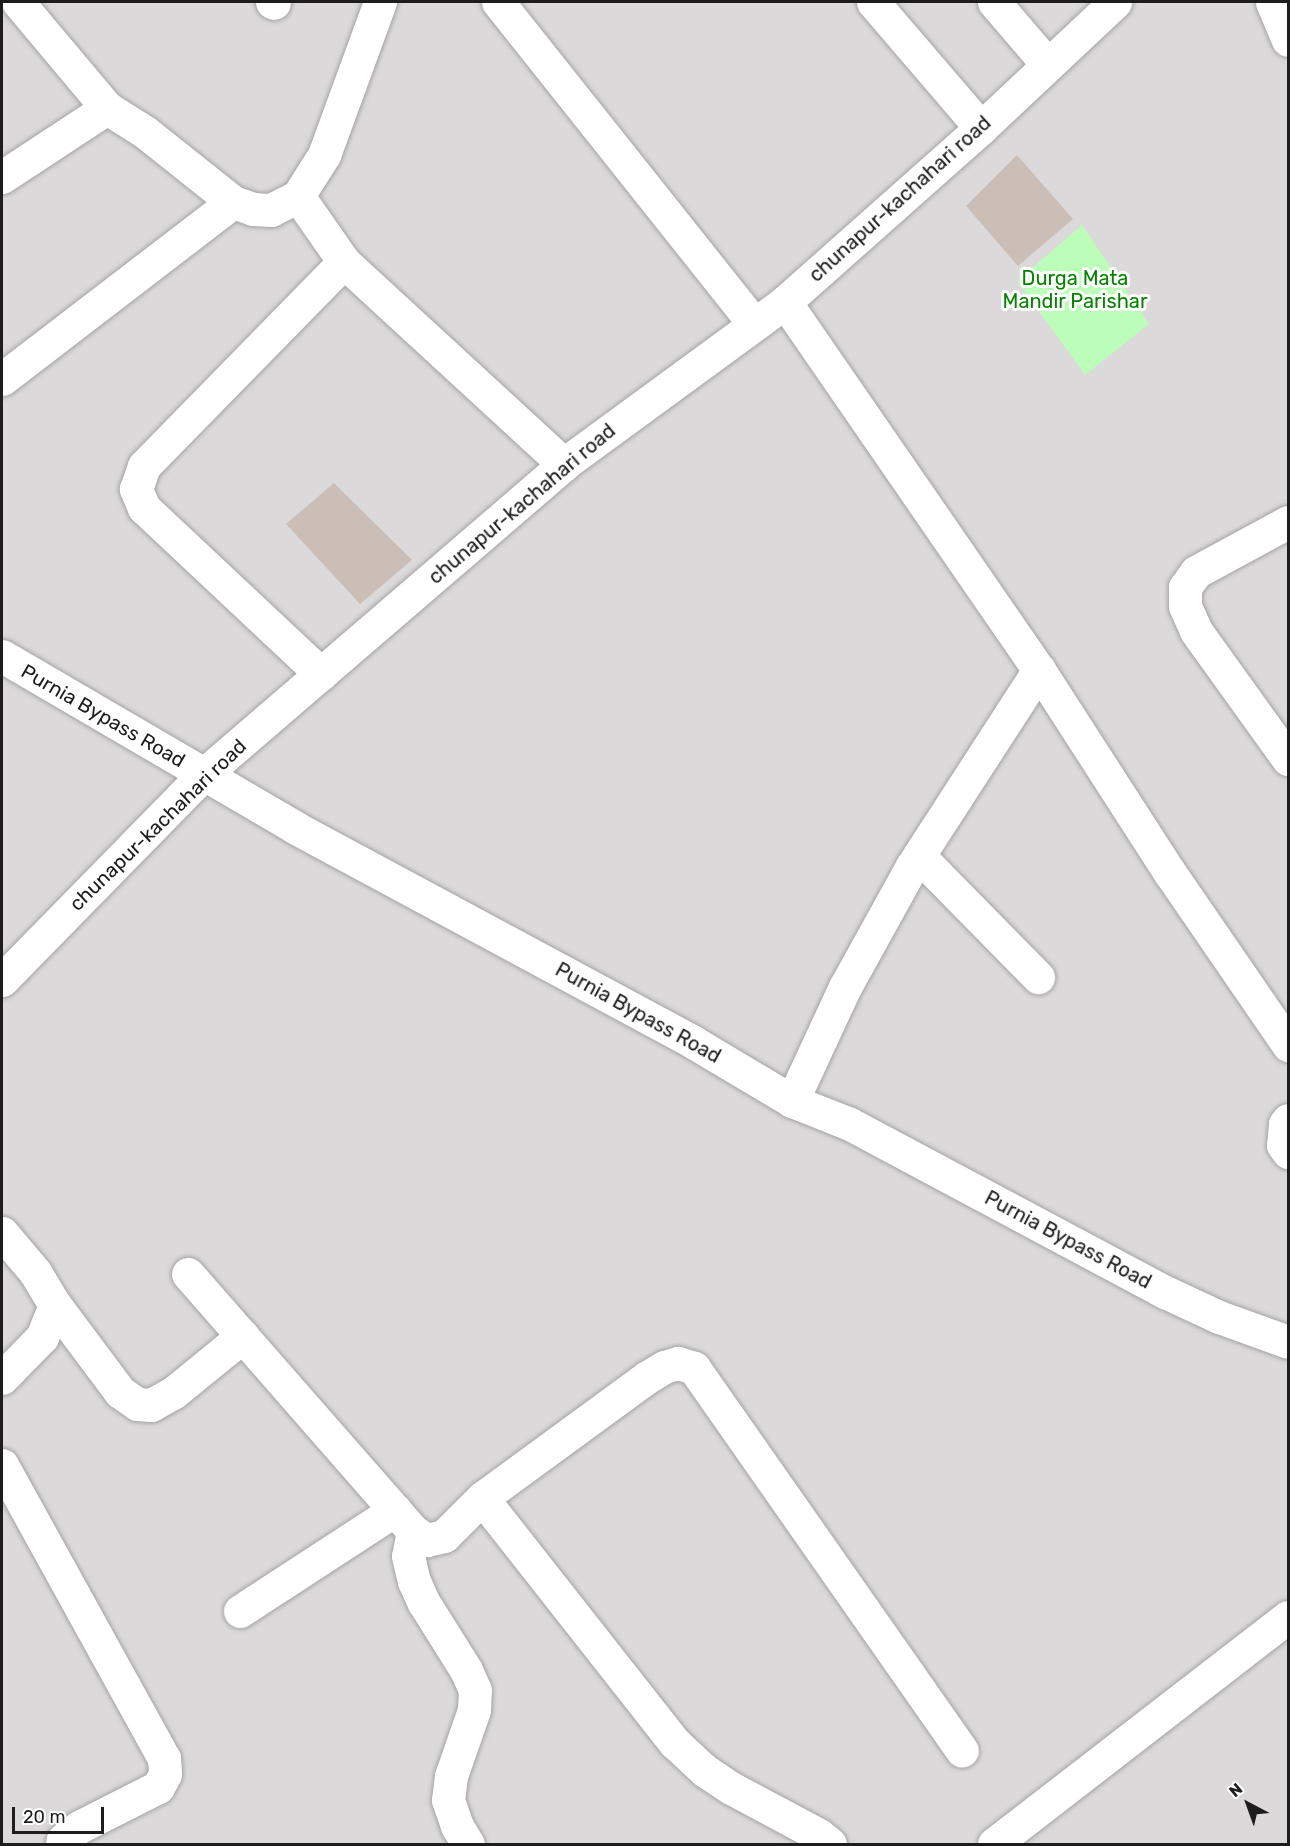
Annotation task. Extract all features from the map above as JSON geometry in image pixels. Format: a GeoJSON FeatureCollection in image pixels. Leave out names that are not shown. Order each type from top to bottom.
{"type":"FeatureCollection","features":[{"type":"Feature","properties":{"kind":"street"},"geometry":{"type":"LineString","coordinates":[[18,2],[107,108],[145,132],[233,202],[253,209],[271,210],[298,196],[324,155],[380,2]]}},
{"type":"Feature","properties":{"kind":"street"},"geometry":{"type":"LineString","coordinates":[[498,2],[754,324]]}},
{"type":"Feature","properties":{"kind":"street"},"geometry":{"type":"LineString","coordinates":[[873,2],[981,129]]}},
{"type":"Feature","properties":{"kind":"street"},"geometry":{"type":"LineString","coordinates":[[994,2],[1048,65]]}},
{"type":"Feature","properties":{"kind":"street","name":"chunapur-kachahari road"},"geometry":{"type":"LineString","coordinates":[[2,980],[203,775],[564,464],[785,302],[981,129],[1115,2]]}},
{"type":"Feature","properties":{"kind":"street"},"geometry":{"type":"LineString","coordinates":[[1272,2],[1288,40]]}},
{"type":"Feature","properties":{"kind":"street"},"geometry":{"type":"LineString","coordinates":[[2,177],[107,108]]}},
{"type":"Feature","properties":{"kind":"street"},"geometry":{"type":"LineString","coordinates":[[298,196],[344,262],[564,464]]}},
{"type":"Feature","properties":{"kind":"street"},"geometry":{"type":"LineString","coordinates":[[2,379],[233,202]]}},
{"type":"Feature","properties":{"kind":"street"},"geometry":{"type":"LineString","coordinates":[[321,674],[144,508],[136,489],[144,466],[344,262]]}},
{"type":"Feature","properties":{"kind":"street"},"geometry":{"type":"LineString","coordinates":[[785,302],[1039,670],[1170,873],[1288,1045]]}},
{"type":"Feature","properties":{"kind":"street"},"geometry":{"type":"LineString","coordinates":[[1288,522],[1196,572],[1185,587],[1185,606],[1196,631],[1288,759]]}},
{"type":"Feature","properties":{"kind":"street","name":"Purnia Bypass Road"},"geometry":{"type":"LineString","coordinates":[[2,657],[203,775],[693,1042],[792,1101],[850,1124],[1165,1292],[1219,1317],[1288,1342]]}},
{"type":"Feature","properties":{"kind":"street"},"geometry":{"type":"LineString","coordinates":[[792,1101],[845,987],[919,856],[1039,670]]}},
{"type":"Feature","properties":{"kind":"street"},"geometry":{"type":"LineString","coordinates":[[919,856],[1038,977]]}},
{"type":"Feature","properties":{"kind":"street"},"geometry":{"type":"LineString","coordinates":[[1288,1120],[1285,1124],[1283,1145],[1288,1152]]}},
{"type":"Feature","properties":{"kind":"street"},"geometry":{"type":"LineString","coordinates":[[2,1233],[35,1272],[55,1305],[120,1392],[137,1404],[151,1405],[173,1393],[243,1336]]}},
{"type":"Feature","properties":{"kind":"street"},"geometry":{"type":"LineString","coordinates":[[188,1274],[404,1520],[427,1540],[444,1536],[482,1498],[664,1367],[678,1363],[694,1368],[962,1751]]}},
{"type":"Feature","properties":{"kind":"street"},"geometry":{"type":"LineString","coordinates":[[2,1378],[42,1337],[55,1305]]}},
{"type":"Feature","properties":{"kind":"street"},"geometry":{"type":"LineString","coordinates":[[2,1465],[164,1758],[165,1774],[158,1787],[79,1827],[63,1840],[62,1845]]}},
{"type":"Feature","properties":{"kind":"street"},"geometry":{"type":"LineString","coordinates":[[482,1498],[675,1743],[704,1770],[731,1788],[819,1835],[830,1845]]}},
{"type":"Feature","properties":{"kind":"street"},"geometry":{"type":"LineString","coordinates":[[240,1611],[404,1520]]}},
{"type":"Feature","properties":{"kind":"street"},"geometry":{"type":"LineString","coordinates":[[404,1520],[408,1556],[414,1581],[424,1603],[466,1670],[475,1690],[474,1710],[451,1776],[448,1800],[457,1826],[468,1845]]}},
{"type":"Feature","properties":{"kind":"street"},"geometry":{"type":"LineString","coordinates":[[994,1845],[1288,1617]]}},
{"type":"Feature","properties":{"kind":"shaded area"},"geometry":{"type":"Polygon","coordinates":[[[2,2],[1288,2],[1288,1844],[2,1844],[2,2]]]}},
{"type":"Feature","properties":{"kind":"green space","name":"Durga Mata Mandir Parishar"},"geometry":{"type":"Polygon","coordinates":[[[1082,225],[1149,324],[1085,375],[1017,281],[1082,225]]]}},
{"type":"Feature","properties":{"kind":"building"},"geometry":{"type":"Polygon","coordinates":[[[1017,155],[1073,219],[1018,266],[966,206],[1017,155]]]}},
{"type":"Feature","properties":{"kind":"building"},"geometry":{"type":"Polygon","coordinates":[[[334,483],[412,560],[360,604],[286,524],[334,483]]]}}]}
